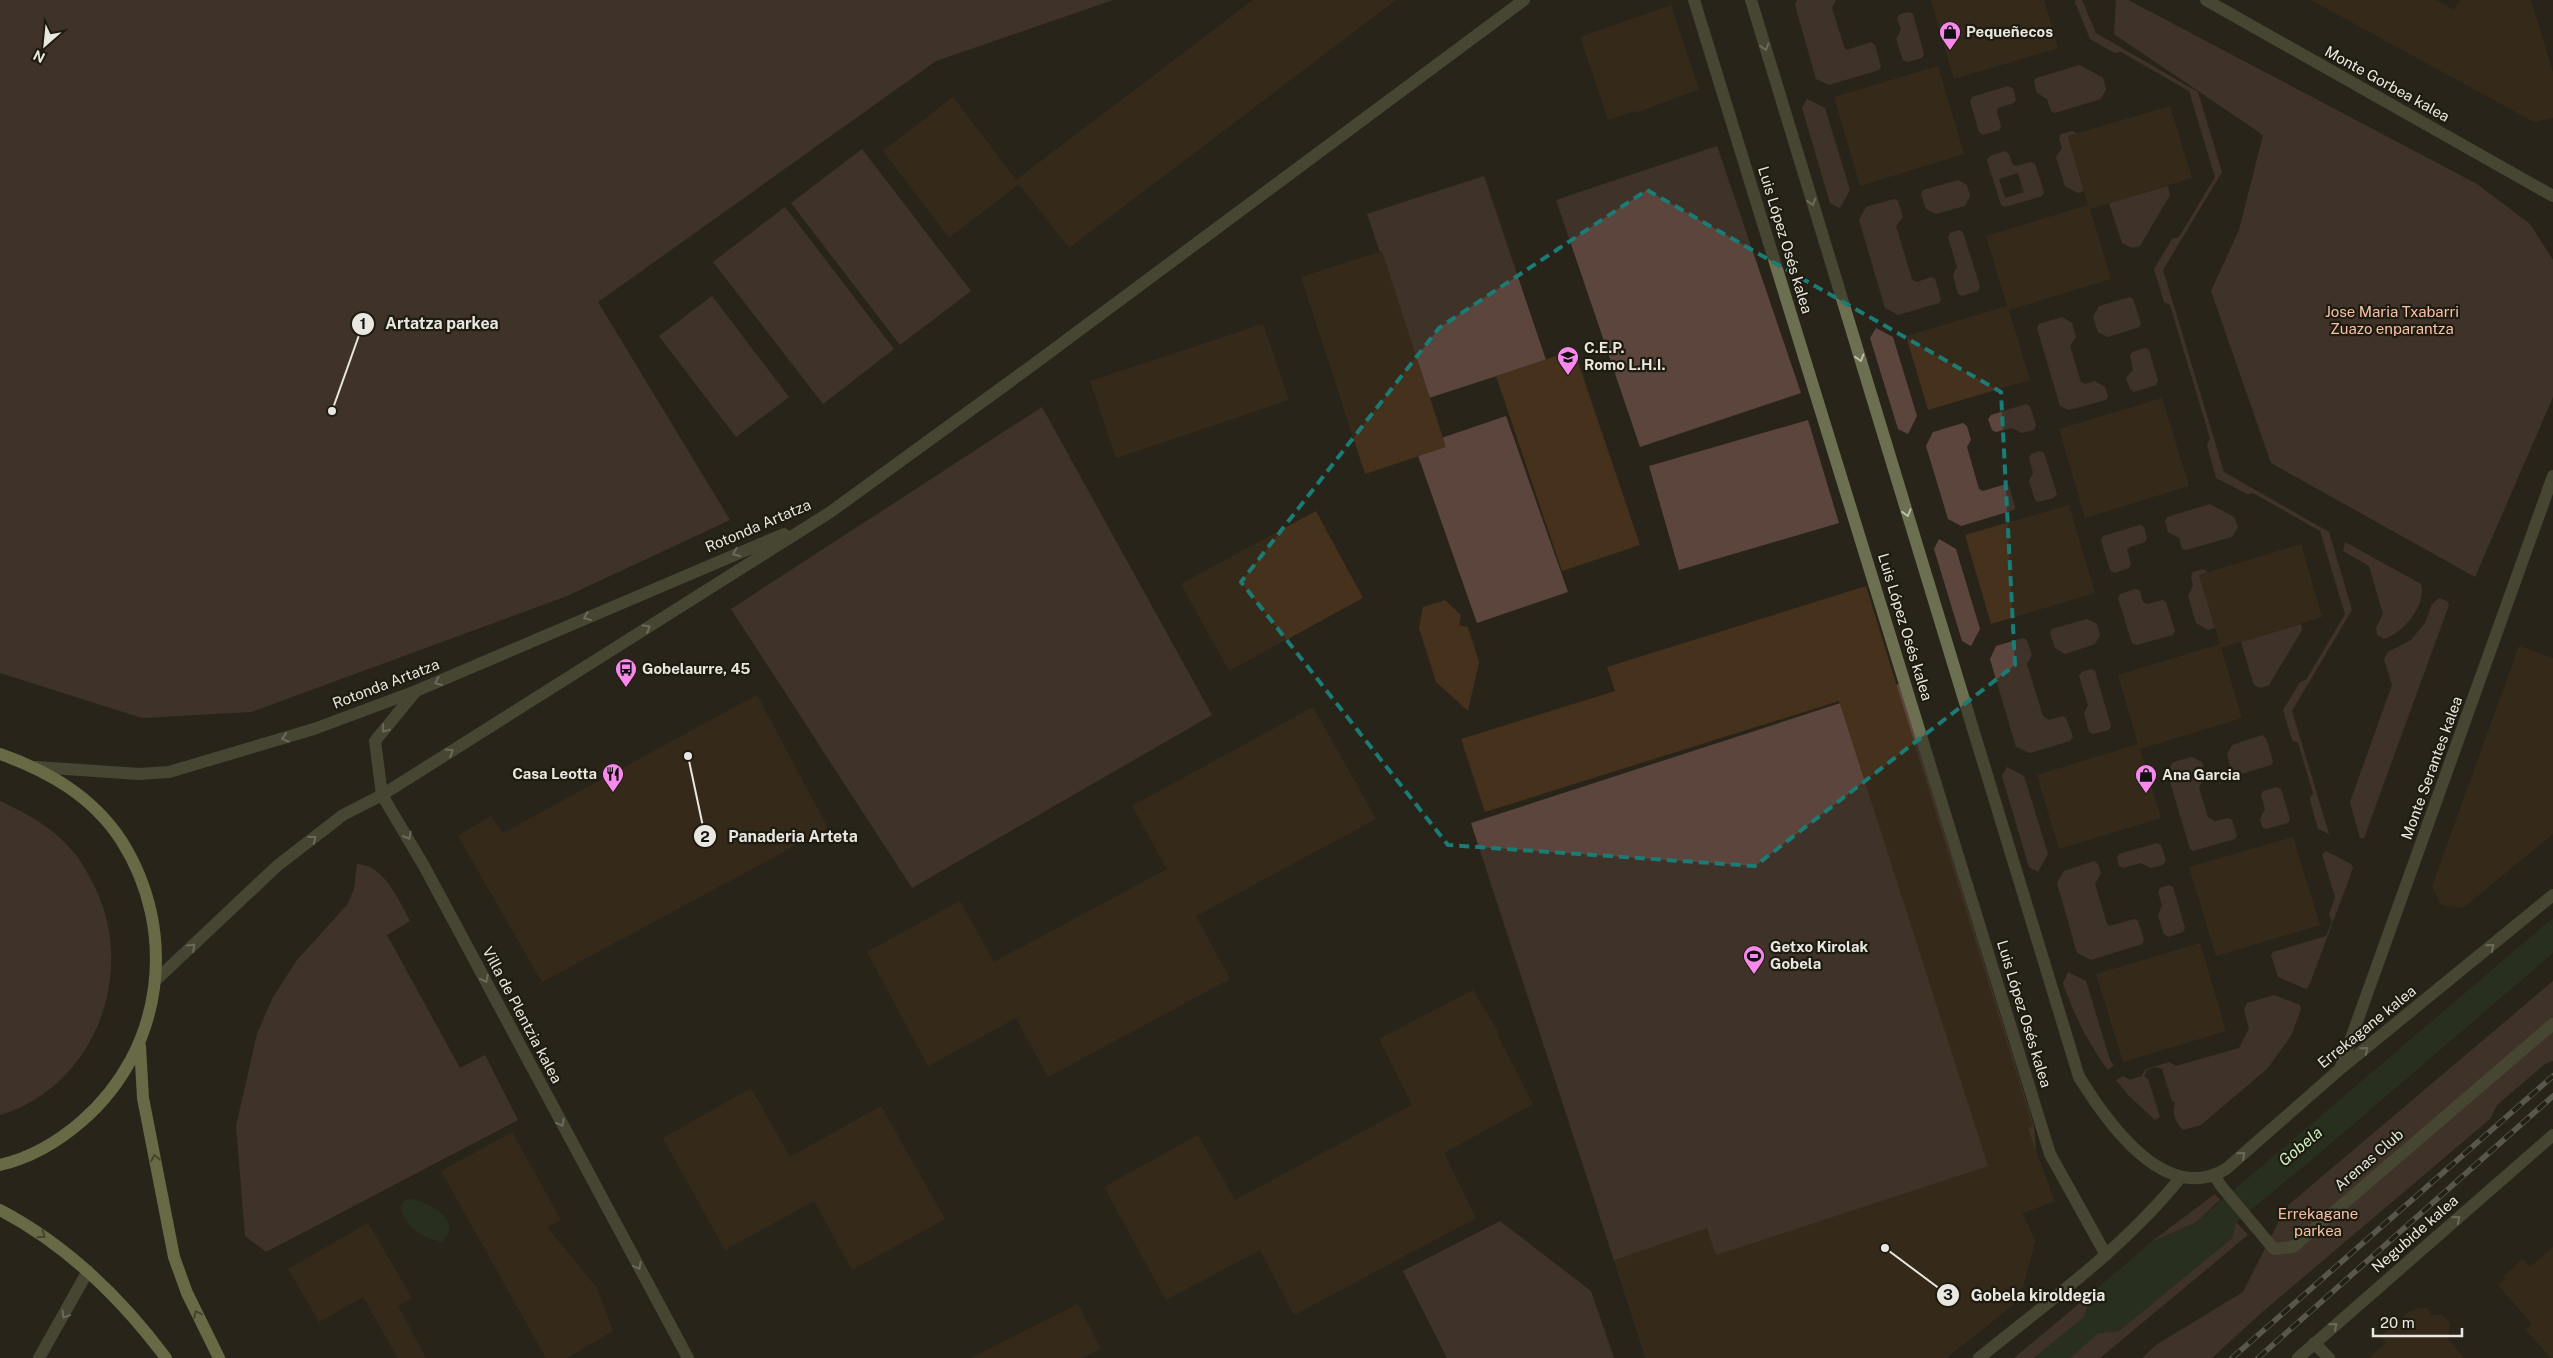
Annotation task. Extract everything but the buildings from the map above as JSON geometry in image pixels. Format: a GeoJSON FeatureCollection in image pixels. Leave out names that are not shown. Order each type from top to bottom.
{"type":"FeatureCollection","features":[{"type":"Feature","properties":{"kind":"main road","name":"Rotonda Artatza"},"geometry":{"type":"LineString","coordinates":[[0,754],[37,767],[68,786],[96,811],[124,847],[138,872],[151,906],[157,943],[156,980],[151,1013],[140,1045],[122,1078],[91,1114],[70,1132],[38,1151],[0,1166]]}},
{"type":"Feature","properties":{"kind":"main road"},"geometry":{"type":"LineString","coordinates":[[140,1045],[143,1098],[174,1257],[187,1292],[219,1358]]}},
{"type":"Feature","properties":{"kind":"main road"},"geometry":{"type":"LineString","coordinates":[[0,1210],[59,1247],[88,1271],[117,1299],[166,1358]]}},
{"type":"Feature","properties":{"kind":"street"},"geometry":{"type":"LineString","coordinates":[[829,513],[1030,367],[1524,0]]}},
{"type":"Feature","properties":{"kind":"street","name":"Luis López Osés kalea"},"geometry":{"type":"LineString","coordinates":[[1694,0],[2050,1154],[2106,1255]]}},
{"type":"Feature","properties":{"kind":"street"},"geometry":{"type":"LineString","coordinates":[[1751,0],[2079,1077],[2104,1116],[2150,1163],[2180,1177],[2166,1195],[2106,1255],[1979,1358]]}},
{"type":"Feature","properties":{"kind":"street","name":"Monte Gorbea kalea"},"geometry":{"type":"LineString","coordinates":[[2206,0],[2553,196]]}},
{"type":"Feature","properties":{"kind":"street","name":"Monte Serantes kalea"},"geometry":{"type":"LineString","coordinates":[[2340,1070],[2553,476]]}},
{"type":"Feature","properties":{"kind":"street","name":"Rotonda Artatza"},"geometry":{"type":"LineString","coordinates":[[37,767],[139,774],[169,772],[314,729],[416,691],[760,545],[829,513]]}},
{"type":"Feature","properties":{"kind":"street","name":"Rotonda Artatza"},"geometry":{"type":"LineString","coordinates":[[156,980],[277,866],[343,815],[382,795],[829,513]]}},
{"type":"Feature","properties":{"kind":"street","name":"Villa de Plentzia kalea"},"geometry":{"type":"LineString","coordinates":[[416,691],[375,741],[382,795],[420,858],[688,1358]]}},
{"type":"Feature","properties":{"kind":"street","name":"Errekagane kalea"},"geometry":{"type":"LineString","coordinates":[[2180,1177],[2218,1181],[2226,1169],[2340,1070],[2553,896]]}},
{"type":"Feature","properties":{"kind":"street","name":"Arenas Club"},"geometry":{"type":"LineString","coordinates":[[2218,1181],[2274,1249],[2293,1247],[2553,1024]]}},
{"type":"Feature","properties":{"kind":"street","name":"Negubide kalea"},"geometry":{"type":"LineString","coordinates":[[2298,1358],[2553,1135]]}},
{"type":"Feature","properties":{"kind":"street"},"geometry":{"type":"LineString","coordinates":[[39,1358],[88,1271]]}},
{"type":"Feature","properties":{"kind":"street"},"geometry":{"type":"LineString","coordinates":[[2314,1343],[2329,1358]]}},
{"type":"Feature","properties":{"kind":"highlighted area"},"geometry":{"type":"Polygon","coordinates":[[[1647,190],[2001,392],[2015,665],[1755,866],[1448,845],[1241,582],[1439,328],[1647,190]]]}},
{"type":"Feature","properties":{"kind":"green space"},"geometry":{"type":"Polygon","coordinates":[[[0,0],[1113,0],[936,61],[598,302],[730,520],[567,596],[251,712],[142,718],[0,673],[0,0]]]}},
{"type":"Feature","properties":{"kind":"green space"},"geometry":{"type":"Polygon","coordinates":[[[1797,0],[1836,0],[1832,8],[1844,47],[1847,50],[1871,42],[1875,45],[1881,67],[1879,70],[1829,85],[1816,79],[1795,5],[1797,0]]]}},
{"type":"Feature","properties":{"kind":"green space"},"geometry":{"type":"Polygon","coordinates":[[[2076,0],[2082,0],[2096,33],[2198,92],[2222,172],[2163,270],[2224,472],[2329,532],[2352,610],[2292,711],[2329,834],[2318,829],[2310,799],[2313,793],[2298,743],[2292,740],[2283,710],[2300,682],[2306,680],[2345,614],[2320,531],[2253,493],[2247,494],[2216,478],[2207,445],[2210,438],[2170,305],[2164,302],[2154,269],[2172,239],[2179,237],[2215,177],[2189,91],[2121,52],[2114,53],[2090,39],[2075,2],[2076,0]]]}},
{"type":"Feature","properties":{"kind":"green space","name":"Jose Maria Txabarri Zuazo enparantza"},"geometry":{"type":"Polygon","coordinates":[[[2116,0],[2128,0],[2477,184],[2530,224],[2553,260],[2553,397],[2475,577],[2271,463],[2211,291],[2239,230],[2263,135],[2114,34],[2116,0]]]}},
{"type":"Feature","properties":{"kind":"green space"},"geometry":{"type":"Polygon","coordinates":[[[1909,12],[1913,14],[1924,54],[1922,58],[1907,62],[1903,60],[1896,39],[1901,30],[1897,18],[1900,14],[1909,12]]]}},
{"type":"Feature","properties":{"kind":"green space"},"geometry":{"type":"Polygon","coordinates":[[[2080,65],[2103,78],[2106,89],[2101,99],[2055,113],[2051,111],[2047,99],[2037,93],[2034,82],[2036,78],[2080,65]]]}},
{"type":"Feature","properties":{"kind":"green space"},"geometry":{"type":"Polygon","coordinates":[[[2008,86],[2013,88],[2016,100],[2014,103],[1998,108],[1997,112],[2001,126],[1999,130],[1983,135],[1979,132],[1970,101],[1972,97],[2008,86]]]}},
{"type":"Feature","properties":{"kind":"green space"},"geometry":{"type":"Polygon","coordinates":[[[1807,99],[1825,108],[1850,190],[1840,208],[1830,203],[1802,108],[1807,99]]]}},
{"type":"Feature","properties":{"kind":"green space"},"geometry":{"type":"Polygon","coordinates":[[[2072,131],[2077,133],[2068,137],[2084,191],[2078,193],[2065,186],[2056,157],[2062,148],[2059,138],[2061,134],[2072,131]]]}},
{"type":"Feature","properties":{"kind":"green space"},"geometry":{"type":"Polygon","coordinates":[[[1717,146],[1801,393],[1640,447],[1556,200],[1717,146]]]}},
{"type":"Feature","properties":{"kind":"green space"},"geometry":{"type":"Polygon","coordinates":[[[862,149],[971,291],[900,345],[791,203],[862,149]]]}},
{"type":"Feature","properties":{"kind":"green space"},"geometry":{"type":"Polygon","coordinates":[[[2005,151],[2009,154],[2012,164],[2016,166],[2031,162],[2035,164],[2044,192],[2042,196],[2005,207],[2001,205],[1987,160],[1990,156],[2005,151]],[[2018,173],[1999,179],[2005,198],[2024,192],[2018,173]]]}},
{"type":"Feature","properties":{"kind":"green space"},"geometry":{"type":"Polygon","coordinates":[[[1484,176],[1546,360],[1429,398],[1367,214],[1484,176]]]}},
{"type":"Feature","properties":{"kind":"green space"},"geometry":{"type":"Polygon","coordinates":[[[1958,180],[1967,185],[1970,196],[1965,206],[1936,214],[1926,209],[1921,194],[1923,190],[1958,180]]]}},
{"type":"Feature","properties":{"kind":"green space"},"geometry":{"type":"Polygon","coordinates":[[[2168,186],[2170,195],[2140,246],[2132,248],[2122,243],[2109,203],[2168,186]]]}},
{"type":"Feature","properties":{"kind":"green space"},"geometry":{"type":"Polygon","coordinates":[[[1894,199],[1898,201],[1903,217],[1896,226],[1912,279],[1917,282],[1931,277],[1935,279],[1941,299],[1939,303],[1898,315],[1885,308],[1859,220],[1866,207],[1894,199]]]}},
{"type":"Feature","properties":{"kind":"green space"},"geometry":{"type":"Polygon","coordinates":[[[785,207],[894,349],[823,404],[713,262],[785,207]]]}},
{"type":"Feature","properties":{"kind":"green space"},"geometry":{"type":"Polygon","coordinates":[[[1959,230],[1963,232],[1980,287],[1978,291],[1962,296],[1958,294],[1953,275],[1957,267],[1948,237],[1950,233],[1959,230]]]}},
{"type":"Feature","properties":{"kind":"green space"},"geometry":{"type":"Polygon","coordinates":[[[712,296],[789,397],[736,437],[659,336],[712,296]]]}},
{"type":"Feature","properties":{"kind":"green space"},"geometry":{"type":"Polygon","coordinates":[[[2130,297],[2133,299],[2141,323],[2139,327],[2108,337],[2098,332],[2093,317],[2099,306],[2130,297]]]}},
{"type":"Feature","properties":{"kind":"green space"},"geometry":{"type":"Polygon","coordinates":[[[2062,317],[2072,323],[2076,337],[2070,346],[2081,382],[2085,384],[2095,381],[2105,387],[2108,396],[2106,400],[2069,410],[2060,406],[2037,328],[2039,324],[2062,317]]]}},
{"type":"Feature","properties":{"kind":"green space"},"geometry":{"type":"Polygon","coordinates":[[[1876,328],[1893,337],[1917,416],[1908,434],[1898,429],[1870,338],[1876,328]]]}},
{"type":"Feature","properties":{"kind":"green space"},"geometry":{"type":"Polygon","coordinates":[[[2145,348],[2149,350],[2158,381],[2156,385],[2134,392],[2130,389],[2126,378],[2133,370],[2130,356],[2132,352],[2145,348]]]}},
{"type":"Feature","properties":{"kind":"green space"},"geometry":{"type":"Polygon","coordinates":[[[2026,404],[2030,406],[2036,425],[2034,430],[2022,433],[2012,428],[1996,432],[1992,430],[1988,419],[1991,415],[2026,404]]]}},
{"type":"Feature","properties":{"kind":"green space"},"geometry":{"type":"Polygon","coordinates":[[[1042,407],[1212,715],[912,888],[731,609],[1042,407]]]}},
{"type":"Feature","properties":{"kind":"green space"},"geometry":{"type":"Polygon","coordinates":[[[1506,416],[1568,592],[1477,623],[1415,447],[1506,416]]]}},
{"type":"Feature","properties":{"kind":"green space"},"geometry":{"type":"Polygon","coordinates":[[[1808,420],[1839,523],[1679,570],[1649,466],[1808,420]]]}},
{"type":"Feature","properties":{"kind":"green space"},"geometry":{"type":"Polygon","coordinates":[[[1963,423],[1967,426],[1971,440],[1967,447],[1979,489],[1983,491],[2006,484],[2009,486],[2015,507],[2014,510],[1961,526],[1948,519],[1926,446],[1933,432],[1963,423]]]}},
{"type":"Feature","properties":{"kind":"green space"},"geometry":{"type":"Polygon","coordinates":[[[2040,451],[2044,453],[2057,494],[2054,498],[2038,502],[2035,500],[2029,481],[2033,473],[2029,458],[2031,454],[2040,451]]]}},
{"type":"Feature","properties":{"kind":"green space"},"geometry":{"type":"Polygon","coordinates":[[[2210,504],[2234,517],[2238,527],[2232,537],[2186,550],[2182,549],[2179,538],[2168,532],[2165,521],[2167,517],[2210,504]]]}},
{"type":"Feature","properties":{"kind":"green space"},"geometry":{"type":"Polygon","coordinates":[[[2140,525],[2144,527],[2147,538],[2145,542],[2130,547],[2127,550],[2131,564],[2129,568],[2114,573],[2110,570],[2101,540],[2103,536],[2140,525]]]}},
{"type":"Feature","properties":{"kind":"green space"},"geometry":{"type":"Polygon","coordinates":[[[1939,539],[1956,549],[1980,629],[1971,646],[1962,641],[1934,549],[1939,539]]]}},
{"type":"Feature","properties":{"kind":"green space"},"geometry":{"type":"Polygon","coordinates":[[[2345,542],[2421,584],[2422,592],[2417,609],[2406,624],[2391,636],[2384,639],[2377,635],[2376,628],[2383,614],[2369,566],[2343,551],[2345,542]]]}},
{"type":"Feature","properties":{"kind":"green space"},"geometry":{"type":"Polygon","coordinates":[[[2203,569],[2208,572],[2199,575],[2215,628],[2208,630],[2196,623],[2188,596],[2193,585],[2191,576],[2193,572],[2203,569]]]}},
{"type":"Feature","properties":{"kind":"green space"},"geometry":{"type":"Polygon","coordinates":[[[2136,589],[2140,591],[2143,602],[2147,604],[2163,600],[2166,602],[2175,631],[2173,635],[2136,645],[2132,643],[2118,598],[2120,594],[2136,589]]]}},
{"type":"Feature","properties":{"kind":"green space"},"geometry":{"type":"Polygon","coordinates":[[[2439,598],[2447,601],[2449,605],[2364,838],[2360,838],[2350,802],[2392,685],[2384,659],[2388,652],[2411,640],[2425,623],[2432,604],[2439,598]]]}},
{"type":"Feature","properties":{"kind":"green space"},"geometry":{"type":"Polygon","coordinates":[[[2087,619],[2097,624],[2100,635],[2095,644],[2065,654],[2055,648],[2050,633],[2052,629],[2087,619]]]}},
{"type":"Feature","properties":{"kind":"green space"},"geometry":{"type":"Polygon","coordinates":[[[2301,624],[2302,630],[2269,685],[2261,688],[2254,685],[2241,642],[2301,624]]]}},
{"type":"Feature","properties":{"kind":"green space"},"geometry":{"type":"Polygon","coordinates":[[[2023,638],[2027,640],[2032,655],[2027,664],[2043,716],[2049,720],[2063,716],[2066,718],[2073,737],[2070,741],[2030,753],[2016,747],[1990,659],[1996,646],[2023,638]]]}},
{"type":"Feature","properties":{"kind":"green space"},"geometry":{"type":"Polygon","coordinates":[[[2091,669],[2095,671],[2111,726],[2109,730],[2093,734],[2089,732],[2084,713],[2088,705],[2079,676],[2082,672],[2091,669]]]}},
{"type":"Feature","properties":{"kind":"green space","name":"Getxo Kirolak Gobela"},"geometry":{"type":"Polygon","coordinates":[[[1899,684],[2034,1126],[2036,1151],[2054,1201],[2022,1213],[2035,1241],[2019,1300],[1946,1358],[1646,1358],[1471,823],[1899,684]]]}},
{"type":"Feature","properties":{"kind":"green space"},"geometry":{"type":"Polygon","coordinates":[[[2262,735],[2266,738],[2273,761],[2271,765],[2241,774],[2231,769],[2227,754],[2232,745],[2262,735]]]}},
{"type":"Feature","properties":{"kind":"green space"},"geometry":{"type":"Polygon","coordinates":[[[2192,757],[2202,762],[2205,775],[2199,788],[2208,817],[2215,821],[2228,818],[2232,820],[2237,835],[2235,839],[2193,851],[2190,849],[2167,772],[2173,762],[2192,757]]]}},
{"type":"Feature","properties":{"kind":"green space"},"geometry":{"type":"Polygon","coordinates":[[[2007,767],[2024,776],[2048,854],[2038,872],[2029,867],[2002,776],[2007,767]]]}},
{"type":"Feature","properties":{"kind":"green space"},"geometry":{"type":"Polygon","coordinates":[[[2277,787],[2281,789],[2290,819],[2288,823],[2266,829],[2262,827],[2260,819],[2265,809],[2261,795],[2263,791],[2277,787]]]}},
{"type":"Feature","properties":{"kind":"green space"},"geometry":{"type":"Polygon","coordinates":[[[0,801],[50,830],[78,858],[90,878],[105,912],[111,948],[109,984],[100,1018],[85,1050],[62,1078],[34,1100],[0,1115],[0,801]]]}},
{"type":"Feature","properties":{"kind":"green space"},"geometry":{"type":"Polygon","coordinates":[[[2157,843],[2161,845],[2166,860],[2163,865],[2151,868],[2141,863],[2123,868],[2119,866],[2117,858],[2119,854],[2157,843]]]}},
{"type":"Feature","properties":{"kind":"green space"},"geometry":{"type":"Polygon","coordinates":[[[2326,851],[2351,864],[2353,868],[2309,986],[2306,989],[2278,977],[2271,955],[2273,952],[2326,936],[2332,922],[2329,914],[2335,897],[2322,854],[2326,851]]]}},
{"type":"Feature","properties":{"kind":"green space"},"geometry":{"type":"Polygon","coordinates":[[[2094,861],[2098,864],[2101,873],[2095,884],[2107,924],[2110,926],[2134,919],[2138,921],[2144,940],[2142,944],[2091,960],[2077,953],[2057,883],[2064,871],[2094,861]]]}},
{"type":"Feature","properties":{"kind":"green space"},"geometry":{"type":"Polygon","coordinates":[[[357,864],[375,870],[383,877],[396,894],[410,921],[387,935],[460,1068],[485,1055],[518,1120],[266,1252],[245,1236],[236,1126],[257,1034],[272,999],[297,960],[347,905],[354,889],[357,864]]]}},
{"type":"Feature","properties":{"kind":"green space"},"geometry":{"type":"Polygon","coordinates":[[[2169,885],[2173,887],[2185,928],[2183,932],[2168,937],[2164,934],[2158,916],[2162,905],[2158,892],[2160,888],[2169,885]]]}},
{"type":"Feature","properties":{"kind":"green space"},"geometry":{"type":"Polygon","coordinates":[[[2068,972],[2086,981],[2110,1060],[2114,1065],[2108,1070],[2088,1039],[2072,1006],[2063,983],[2068,972]]]}},
{"type":"Feature","properties":{"kind":"green space","name":"Errekagane parkea"},"geometry":{"type":"Polygon","coordinates":[[[2553,981],[2553,1061],[2545,1064],[2497,1105],[2490,1119],[2260,1314],[2212,1358],[2142,1358],[2156,1345],[2243,1292],[2286,1207],[2553,981]]]}},
{"type":"Feature","properties":{"kind":"green space"},"geometry":{"type":"Polygon","coordinates":[[[2274,995],[2300,1005],[2301,1009],[2291,1036],[2267,1069],[2201,1125],[2183,1130],[2178,1124],[2174,1114],[2175,1103],[2172,1101],[2162,1069],[2155,1067],[2147,1070],[2144,1076],[2148,1079],[2160,1117],[2155,1120],[2128,1095],[2116,1080],[2123,1076],[2130,1080],[2141,1076],[2146,1069],[2169,1062],[2176,1066],[2239,1048],[2249,1028],[2244,1010],[2247,1003],[2274,995]]]}},
{"type":"Feature","properties":{"kind":"green space"},"geometry":{"type":"Polygon","coordinates":[[[2215,1194],[2220,1200],[2195,1223],[2151,1242],[2215,1194]]]}},
{"type":"Feature","properties":{"kind":"green space"},"geometry":{"type":"Polygon","coordinates":[[[1500,1221],[1591,1291],[1614,1358],[1447,1358],[1403,1271],[1500,1221]]]}},
{"type":"Feature","properties":{"kind":"green space"},"geometry":{"type":"Polygon","coordinates":[[[2236,1222],[2248,1235],[2100,1358],[2070,1358],[2098,1333],[2119,1331],[2232,1238],[2236,1222]]]}},
{"type":"Feature","properties":{"kind":"green space"},"geometry":{"type":"Polygon","coordinates":[[[2092,1293],[2084,1317],[2034,1358],[2014,1358],[2092,1293]]]}},
{"type":"Feature","properties":{"kind":"water","name":"Gobela"},"geometry":{"type":"Polygon","coordinates":[[[2553,918],[2553,953],[2315,1157],[2236,1222],[2232,1238],[2119,1331],[2098,1333],[2070,1358],[2034,1358],[2084,1317],[2092,1293],[2151,1242],[2195,1223],[2553,918]]]}},
{"type":"Feature","properties":{"kind":"water"},"geometry":{"type":"Polygon","coordinates":[[[413,1199],[437,1209],[443,1214],[449,1227],[448,1234],[442,1242],[421,1234],[407,1221],[400,1207],[405,1200],[413,1199]]]}},
{"type":"Feature","properties":{"kind":"railway"},"geometry":{"type":"LineString","coordinates":[[2232,1358],[2553,1076]]}},
{"type":"Feature","properties":{"kind":"railway"},"geometry":{"type":"LineString","coordinates":[[2258,1358],[2553,1096]]}},
{"type":"Feature","properties":{"kind":"place","name":"Pequeñecos"},"geometry":{"type":"Point","coordinates":[1950,51]}},
{"type":"Feature","properties":{"kind":"place","name":"C.E.P. Romo L.H.I."},"geometry":{"type":"Point","coordinates":[1568,376]}},
{"type":"Feature","properties":{"kind":"place","name":"Artatza parkea"},"geometry":{"type":"Point","coordinates":[332,411]}},
{"type":"Feature","properties":{"kind":"place","name":"Gobelaurre, 45"},"geometry":{"type":"Point","coordinates":[626,688]}},
{"type":"Feature","properties":{"kind":"place","name":"Panaderia Arteta"},"geometry":{"type":"Point","coordinates":[688,756]}},
{"type":"Feature","properties":{"kind":"place","name":"Casa Leotta"},"geometry":{"type":"Point","coordinates":[613,793]}},
{"type":"Feature","properties":{"kind":"place","name":"Ana Garcia"},"geometry":{"type":"Point","coordinates":[2146,794]}},
{"type":"Feature","properties":{"kind":"place","name":"Getxo Kirolak Gobela"},"geometry":{"type":"Point","coordinates":[1754,975]}},
{"type":"Feature","properties":{"kind":"place","name":"Gobela kiroldegia"},"geometry":{"type":"Point","coordinates":[1885,1248]}}]}
